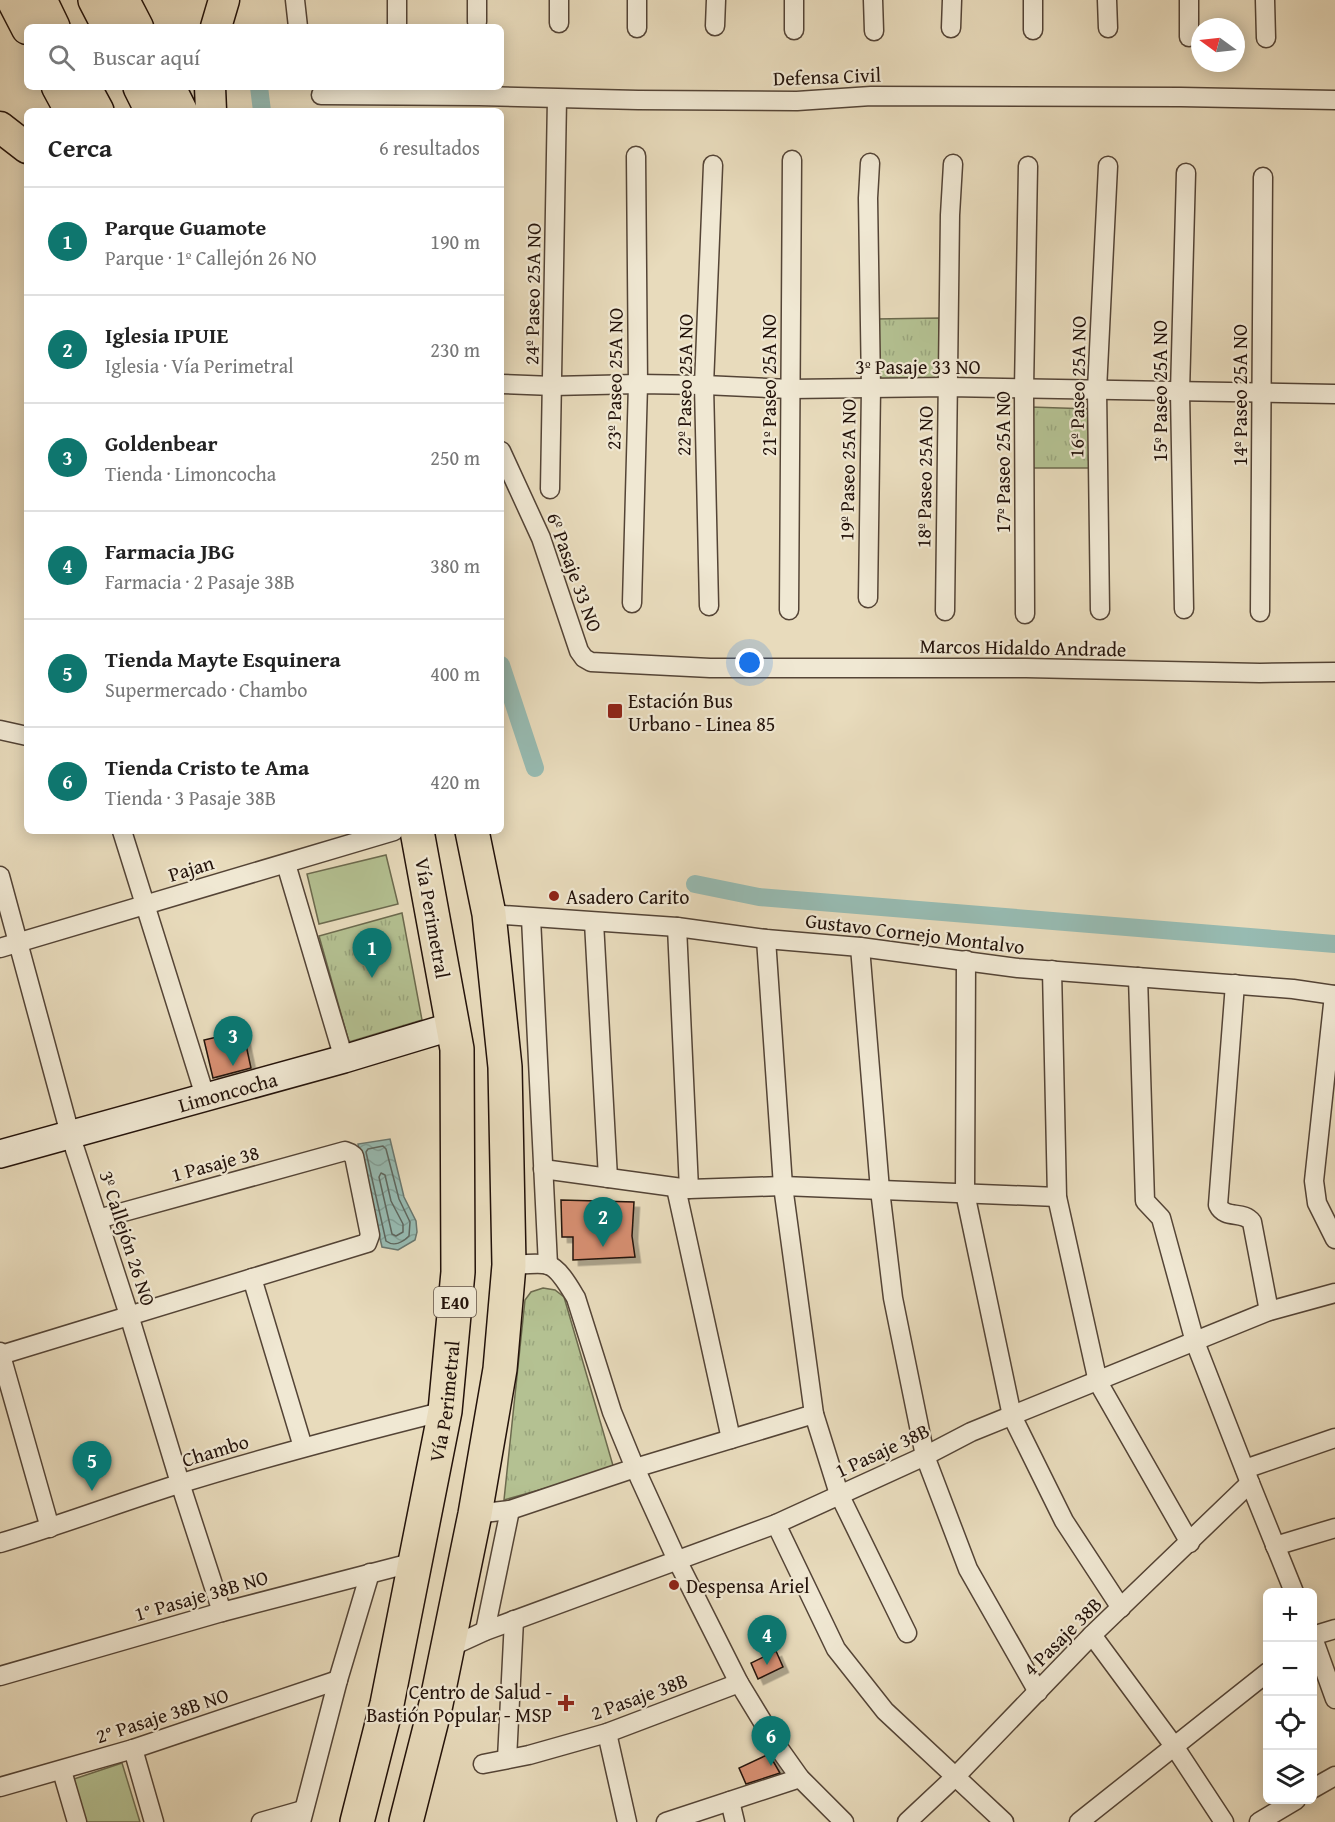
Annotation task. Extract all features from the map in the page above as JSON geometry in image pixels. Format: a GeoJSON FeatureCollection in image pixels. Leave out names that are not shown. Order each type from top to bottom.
{"type":"FeatureCollection","features":[{"type":"Feature","properties":{"kind":"highway"},"geometry":{"type":"LineString","coordinates":[[40,0],[52,24]]}},
{"type":"Feature","properties":{"kind":"highway"},"geometry":{"type":"LineString","coordinates":[[95,0],[107,24]]}},
{"type":"Feature","properties":{"kind":"highway"},"geometry":{"type":"LineString","coordinates":[[86,90],[95,108]]}},
{"type":"Feature","properties":{"kind":"highway"},"geometry":{"type":"LineString","coordinates":[[142,90],[150,108]]}},
{"type":"Feature","properties":{"kind":"highway","name":"Vía Perimetral"},"geometry":{"type":"LineString","coordinates":[[357,1822],[387,1704],[445,1411],[458,1272],[457,1049],[418,834]]}},
{"type":"Feature","properties":{"kind":"highway","name":"E40"},"geometry":{"type":"LineString","coordinates":[[406,1822],[436,1704],[475,1514],[500,1369],[508,1265],[506,1067],[489,915],[473,834]]}},
{"type":"Feature","properties":{"kind":"main road"},"geometry":{"type":"LineString","coordinates":[[12,0],[24,24]]}},
{"type":"Feature","properties":{"kind":"main road"},"geometry":{"type":"LineString","coordinates":[[124,0],[136,24]]}},
{"type":"Feature","properties":{"kind":"main road"},"geometry":{"type":"LineString","coordinates":[[217,24],[224,0]]}},
{"type":"Feature","properties":{"kind":"main road"},"geometry":{"type":"LineString","coordinates":[[59,90],[68,108]]}},
{"type":"Feature","properties":{"kind":"main road"},"geometry":{"type":"LineString","coordinates":[[172,90],[180,108]]}},
{"type":"Feature","properties":{"kind":"main road"},"geometry":{"type":"LineString","coordinates":[[210,90],[211,108]]}},
{"type":"Feature","properties":{"kind":"main road"},"geometry":{"type":"LineString","coordinates":[[0,127],[24,146]]}},
{"type":"Feature","properties":{"kind":"street"},"geometry":{"type":"LineString","coordinates":[[295,0],[298,24]]}},
{"type":"Feature","properties":{"kind":"street"},"geometry":{"type":"LineString","coordinates":[[397,24],[398,0]]}},
{"type":"Feature","properties":{"kind":"street"},"geometry":{"type":"LineString","coordinates":[[477,0],[477,22]]}},
{"type":"Feature","properties":{"kind":"street"},"geometry":{"type":"LineString","coordinates":[[559,0],[559,23]]}},
{"type":"Feature","properties":{"kind":"street"},"geometry":{"type":"LineString","coordinates":[[637,0],[637,28]]}},
{"type":"Feature","properties":{"kind":"street"},"geometry":{"type":"LineString","coordinates":[[716,0],[716,26]]}},
{"type":"Feature","properties":{"kind":"street"},"geometry":{"type":"LineString","coordinates":[[794,0],[794,30]]}},
{"type":"Feature","properties":{"kind":"street"},"geometry":{"type":"LineString","coordinates":[[873,0],[874,31]]}},
{"type":"Feature","properties":{"kind":"street"},"geometry":{"type":"LineString","coordinates":[[951,28],[952,0]]}},
{"type":"Feature","properties":{"kind":"street"},"geometry":{"type":"LineString","coordinates":[[1033,0],[1033,30]]}},
{"type":"Feature","properties":{"kind":"street"},"geometry":{"type":"LineString","coordinates":[[1107,0],[1108,28]]}},
{"type":"Feature","properties":{"kind":"street"},"geometry":{"type":"LineString","coordinates":[[1189,0],[1189,37]]}},
{"type":"Feature","properties":{"kind":"street"},"geometry":{"type":"LineString","coordinates":[[1265,0],[1266,38]]}},
{"type":"Feature","properties":{"kind":"street"},"geometry":{"type":"LineString","coordinates":[[320,91],[328,108]]}},
{"type":"Feature","properties":{"kind":"street","name":"Defensa Civil"},"geometry":{"type":"LineString","coordinates":[[320,91],[479,103],[557,99],[797,101],[872,96],[1335,100]]}},
{"type":"Feature","properties":{"kind":"street","name":"24º Paseo 25A NO"},"geometry":{"type":"LineString","coordinates":[[550,489],[557,99]]}},
{"type":"Feature","properties":{"kind":"street","name":"23º Paseo 25A NO"},"geometry":{"type":"LineString","coordinates":[[632,603],[638,384],[636,156]]}},
{"type":"Feature","properties":{"kind":"street","name":"21º Paseo 25A NO"},"geometry":{"type":"LineString","coordinates":[[789,609],[792,160]]}},
{"type":"Feature","properties":{"kind":"street","name":"19º Paseo 25A NO"},"geometry":{"type":"LineString","coordinates":[[868,598],[871,388],[868,198],[870,163]]}},
{"type":"Feature","properties":{"kind":"street","name":"18º Paseo 25A NO"},"geometry":{"type":"LineString","coordinates":[[945,611],[952,164]]}},
{"type":"Feature","properties":{"kind":"street","name":"22º Paseo 25A NO"},"geometry":{"type":"LineString","coordinates":[[709,606],[704,385],[713,165]]}},
{"type":"Feature","properties":{"kind":"street","name":"17º Paseo 25A NO"},"geometry":{"type":"LineString","coordinates":[[1025,615],[1024,389],[1028,166]]}},
{"type":"Feature","properties":{"kind":"street","name":"16º Paseo 25A NO"},"geometry":{"type":"LineString","coordinates":[[1100,610],[1097,390],[1108,166]]}},
{"type":"Feature","properties":{"kind":"street","name":"15º Paseo 25A NO"},"geometry":{"type":"LineString","coordinates":[[1184,609],[1180,392],[1186,173]]}},
{"type":"Feature","properties":{"kind":"street","name":"14º Paseo 25A NO"},"geometry":{"type":"LineString","coordinates":[[1260,612],[1263,177]]}},
{"type":"Feature","properties":{"kind":"street","name":"3º Pasaje 33 NO"},"geometry":{"type":"LineString","coordinates":[[504,384],[704,385],[790,389],[948,387],[1335,394]]}},
{"type":"Feature","properties":{"kind":"street","name":"6º Pasaje 33 NO"},"geometry":{"type":"LineString","coordinates":[[504,458],[541,538],[579,651],[584,658],[591,662],[710,668]]}},
{"type":"Feature","properties":{"kind":"street","name":"Marcos Hidaldo Andrade"},"geometry":{"type":"LineString","coordinates":[[710,668],[1026,668],[1260,673],[1335,672]]}},
{"type":"Feature","properties":{"kind":"street"},"geometry":{"type":"LineString","coordinates":[[0,730],[24,735]]}},
{"type":"Feature","properties":{"kind":"street"},"geometry":{"type":"LineString","coordinates":[[123,834],[205,1096]]}},
{"type":"Feature","properties":{"kind":"street","name":"Pajan"},"geometry":{"type":"LineString","coordinates":[[0,948],[384,834]]}},
{"type":"Feature","properties":{"kind":"street"},"geometry":{"type":"LineString","coordinates":[[286,864],[344,1059]]}},
{"type":"Feature","properties":{"kind":"street","name":"3º Callejón 26 NO"},"geometry":{"type":"LineString","coordinates":[[0,876],[70,1134],[222,1612]]}},
{"type":"Feature","properties":{"kind":"street","name":"Gustavo Cornejo Montalvo"},"geometry":{"type":"LineString","coordinates":[[489,915],[677,927],[766,939],[860,947],[1018,968],[1235,984],[1335,995]]}},
{"type":"Feature","properties":{"kind":"street"},"geometry":{"type":"LineString","coordinates":[[531,918],[548,1265]]}},
{"type":"Feature","properties":{"kind":"street"},"geometry":{"type":"LineString","coordinates":[[594,922],[608,1178]]}},
{"type":"Feature","properties":{"kind":"street"},"geometry":{"type":"LineString","coordinates":[[677,927],[683,1188],[731,1439]]}},
{"type":"Feature","properties":{"kind":"street"},"geometry":{"type":"LineString","coordinates":[[766,939],[783,1186],[814,1414],[839,1494],[907,1633]]}},
{"type":"Feature","properties":{"kind":"street"},"geometry":{"type":"LineString","coordinates":[[860,947],[880,1190],[893,1298],[925,1456],[968,1569],[1038,1692]]}},
{"type":"Feature","properties":{"kind":"street"},"geometry":{"type":"LineString","coordinates":[[966,960],[965,1193],[1012,1416],[1064,1521],[1121,1608]]}},
{"type":"Feature","properties":{"kind":"street"},"geometry":{"type":"LineString","coordinates":[[1052,970],[1057,1197],[1098,1382],[1190,1543]]}},
{"type":"Feature","properties":{"kind":"street"},"geometry":{"type":"LineString","coordinates":[[1138,977],[1145,1201],[1161,1218],[1195,1342],[1292,1588]]}},
{"type":"Feature","properties":{"kind":"street"},"geometry":{"type":"LineString","coordinates":[[1235,984],[1218,1205],[1225,1214],[1246,1216],[1252,1222],[1269,1311]]}},
{"type":"Feature","properties":{"kind":"street"},"geometry":{"type":"LineString","coordinates":[[1335,995],[1314,1181],[1317,1203],[1335,1239]]}},
{"type":"Feature","properties":{"kind":"street","name":"Limoncocha"},"geometry":{"type":"LineString","coordinates":[[0,1154],[344,1059],[453,1026]]}},
{"type":"Feature","properties":{"kind":"street","name":"1 Pasaje 38"},"geometry":{"type":"LineString","coordinates":[[98,1219],[345,1151],[354,1156],[370,1235],[367,1243],[252,1278]]}},
{"type":"Feature","properties":{"kind":"street"},"geometry":{"type":"LineString","coordinates":[[543,1169],[683,1188],[783,1186],[1057,1197]]}},
{"type":"Feature","properties":{"kind":"street"},"geometry":{"type":"LineString","coordinates":[[508,1265],[548,1265],[559,1274],[576,1298],[612,1412],[635,1468],[677,1560],[739,1683],[800,1778],[844,1822]]}},
{"type":"Feature","properties":{"kind":"street"},"geometry":{"type":"LineString","coordinates":[[50,1528],[1,1353],[252,1278],[303,1447]]}},
{"type":"Feature","properties":{"kind":"street","name":"1 Pasaje 38B"},"geometry":{"type":"LineString","coordinates":[[448,1647],[514,1620],[776,1524],[925,1456],[971,1432],[1269,1311],[1335,1293]]}},
{"type":"Feature","properties":{"kind":"street","name":"Chambo"},"geometry":{"type":"LineString","coordinates":[[0,1543],[180,1484],[303,1447],[445,1411]]}},
{"type":"Feature","properties":{"kind":"street"},"geometry":{"type":"LineString","coordinates":[[475,1514],[510,1510],[635,1468],[814,1414]]}},
{"type":"Feature","properties":{"kind":"street","name":"4 Pasaje 38B"},"geometry":{"type":"LineString","coordinates":[[907,1822],[955,1777],[1092,1635],[1190,1543],[1247,1476],[1335,1438]]}},
{"type":"Feature","properties":{"kind":"street"},"geometry":{"type":"LineString","coordinates":[[485,1631],[510,1510]]}},
{"type":"Feature","properties":{"kind":"street"},"geometry":{"type":"LineString","coordinates":[[776,1524],[836,1649],[885,1711],[1004,1822]]}},
{"type":"Feature","properties":{"kind":"street"},"geometry":{"type":"LineString","coordinates":[[1275,1546],[1335,1528]]}},
{"type":"Feature","properties":{"kind":"street","name":"1° Pasaje 38B NO"},"geometry":{"type":"LineString","coordinates":[[0,1676],[222,1612],[415,1562]]}},
{"type":"Feature","properties":{"kind":"street"},"geometry":{"type":"LineString","coordinates":[[261,1822],[302,1816],[338,1680],[370,1573]]}},
{"type":"Feature","properties":{"kind":"street"},"geometry":{"type":"LineString","coordinates":[[507,1759],[514,1620]]}},
{"type":"Feature","properties":{"kind":"street"},"geometry":{"type":"LineString","coordinates":[[1317,1635],[1335,1629]]}},
{"type":"Feature","properties":{"kind":"street"},"geometry":{"type":"LineString","coordinates":[[1092,1635],[1174,1746],[1224,1822]]}},
{"type":"Feature","properties":{"kind":"street"},"geometry":{"type":"LineString","coordinates":[[1315,1642],[1335,1700]]}},
{"type":"Feature","properties":{"kind":"street"},"geometry":{"type":"LineString","coordinates":[[1079,1822],[1263,1676]]}},
{"type":"Feature","properties":{"kind":"street","name":"2° Pasaje 38B NO"},"geometry":{"type":"LineString","coordinates":[[0,1787],[133,1749],[338,1680]]}},
{"type":"Feature","properties":{"kind":"street","name":"2 Pasaje 38B"},"geometry":{"type":"LineString","coordinates":[[483,1764],[607,1733],[739,1683]]}},
{"type":"Feature","properties":{"kind":"street"},"geometry":{"type":"LineString","coordinates":[[607,1733],[627,1822]]}},
{"type":"Feature","properties":{"kind":"street"},"geometry":{"type":"LineString","coordinates":[[133,1749],[154,1822]]}},
{"type":"Feature","properties":{"kind":"street"},"geometry":{"type":"LineString","coordinates":[[62,1771],[77,1822]]}},
{"type":"Feature","properties":{"kind":"street"},"geometry":{"type":"LineString","coordinates":[[1317,1786],[1335,1776]]}},
{"type":"Feature","properties":{"kind":"street"},"geometry":{"type":"LineString","coordinates":[[666,1822],[800,1778]]}},
{"type":"Feature","properties":{"kind":"street"},"geometry":{"type":"LineString","coordinates":[[730,1801],[735,1822]]}},
{"type":"Feature","properties":{"kind":"street"},"geometry":{"type":"LineString","coordinates":[[1259,1822],[1289,1804]]}},
{"type":"Feature","properties":{"kind":"green space"},"geometry":{"type":"Polygon","coordinates":[[[939,318],[940,384],[875,384],[875,319],[939,318]]]}},
{"type":"Feature","properties":{"kind":"green space"},"geometry":{"type":"Polygon","coordinates":[[[1030,407],[1091,409],[1091,468],[1029,468],[1030,407]]]}},
{"type":"Feature","properties":{"kind":"green space"},"geometry":{"type":"Polygon","coordinates":[[[386,855],[398,904],[319,924],[307,874],[386,855]]]}},
{"type":"Feature","properties":{"kind":"green space"},"geometry":{"type":"Polygon","coordinates":[[[402,913],[422,1020],[349,1042],[319,936],[402,913]]]}},
{"type":"Feature","properties":{"kind":"green space"},"geometry":{"type":"Polygon","coordinates":[[[543,1288],[555,1290],[564,1297],[614,1469],[504,1500],[525,1300],[531,1292],[543,1288]]]}},
{"type":"Feature","properties":{"kind":"green space"},"geometry":{"type":"Polygon","coordinates":[[[122,1763],[140,1822],[86,1822],[74,1779],[122,1763]]]}},
{"type":"Feature","properties":{"kind":"water"},"geometry":{"type":"Polygon","coordinates":[[[390,1139],[404,1197],[416,1221],[417,1232],[415,1240],[398,1250],[382,1247],[358,1144],[390,1139]]]}},
{"type":"Feature","properties":{"kind":"building"},"geometry":{"type":"Polygon","coordinates":[[[243,1031],[251,1068],[213,1078],[204,1040],[243,1031]]]}},
{"type":"Feature","properties":{"kind":"building"},"geometry":{"type":"Polygon","coordinates":[[[561,1200],[634,1202],[632,1236],[635,1257],[573,1260],[573,1237],[562,1237],[561,1200]]]}},
{"type":"Feature","properties":{"kind":"building"},"geometry":{"type":"Polygon","coordinates":[[[776,1651],[783,1667],[758,1679],[751,1663],[776,1651]]]}},
{"type":"Feature","properties":{"kind":"building"},"geometry":{"type":"Polygon","coordinates":[[[769,1754],[780,1773],[746,1784],[739,1768],[769,1754]]]}},
{"type":"Feature","properties":{"kind":"waterway"},"geometry":{"type":"LineString","coordinates":[[259,90],[262,108]]}},
{"type":"Feature","properties":{"kind":"waterway"},"geometry":{"type":"LineString","coordinates":[[504,674],[535,768]]}},
{"type":"Feature","properties":{"kind":"waterway"},"geometry":{"type":"LineString","coordinates":[[695,884],[759,897],[1335,944]]}},
{"type":"Feature","properties":{"kind":"place","name":"Estación Bus Urbano - Linea 85"},"geometry":{"type":"Point","coordinates":[615,711]}},
{"type":"Feature","properties":{"kind":"place","name":"Asadero Carito"},"geometry":{"type":"Point","coordinates":[554,896]}},
{"type":"Feature","properties":{"kind":"place","name":"Parque Guamote"},"geometry":{"type":"Point","coordinates":[372,978]}},
{"type":"Feature","properties":{"kind":"place","name":"Goldenbear"},"geometry":{"type":"Point","coordinates":[233,1066]}},
{"type":"Feature","properties":{"kind":"place","name":"Iglesia IPUIE"},"geometry":{"type":"Point","coordinates":[603,1247]}},
{"type":"Feature","properties":{"kind":"place","name":"Tienda Mayte Esquinera"},"geometry":{"type":"Point","coordinates":[92,1491]}},
{"type":"Feature","properties":{"kind":"place","name":"Despensa Ariel"},"geometry":{"type":"Point","coordinates":[674,1585]}},
{"type":"Feature","properties":{"kind":"place","name":"Farmacia JBG"},"geometry":{"type":"Point","coordinates":[767,1665]}},
{"type":"Feature","properties":{"kind":"place","name":"Centro de Salud - Bastión Popular - MSP"},"geometry":{"type":"Point","coordinates":[566,1703]}},
{"type":"Feature","properties":{"kind":"place","name":"Tienda Cristo te Ama"},"geometry":{"type":"Point","coordinates":[771,1766]}}]}
